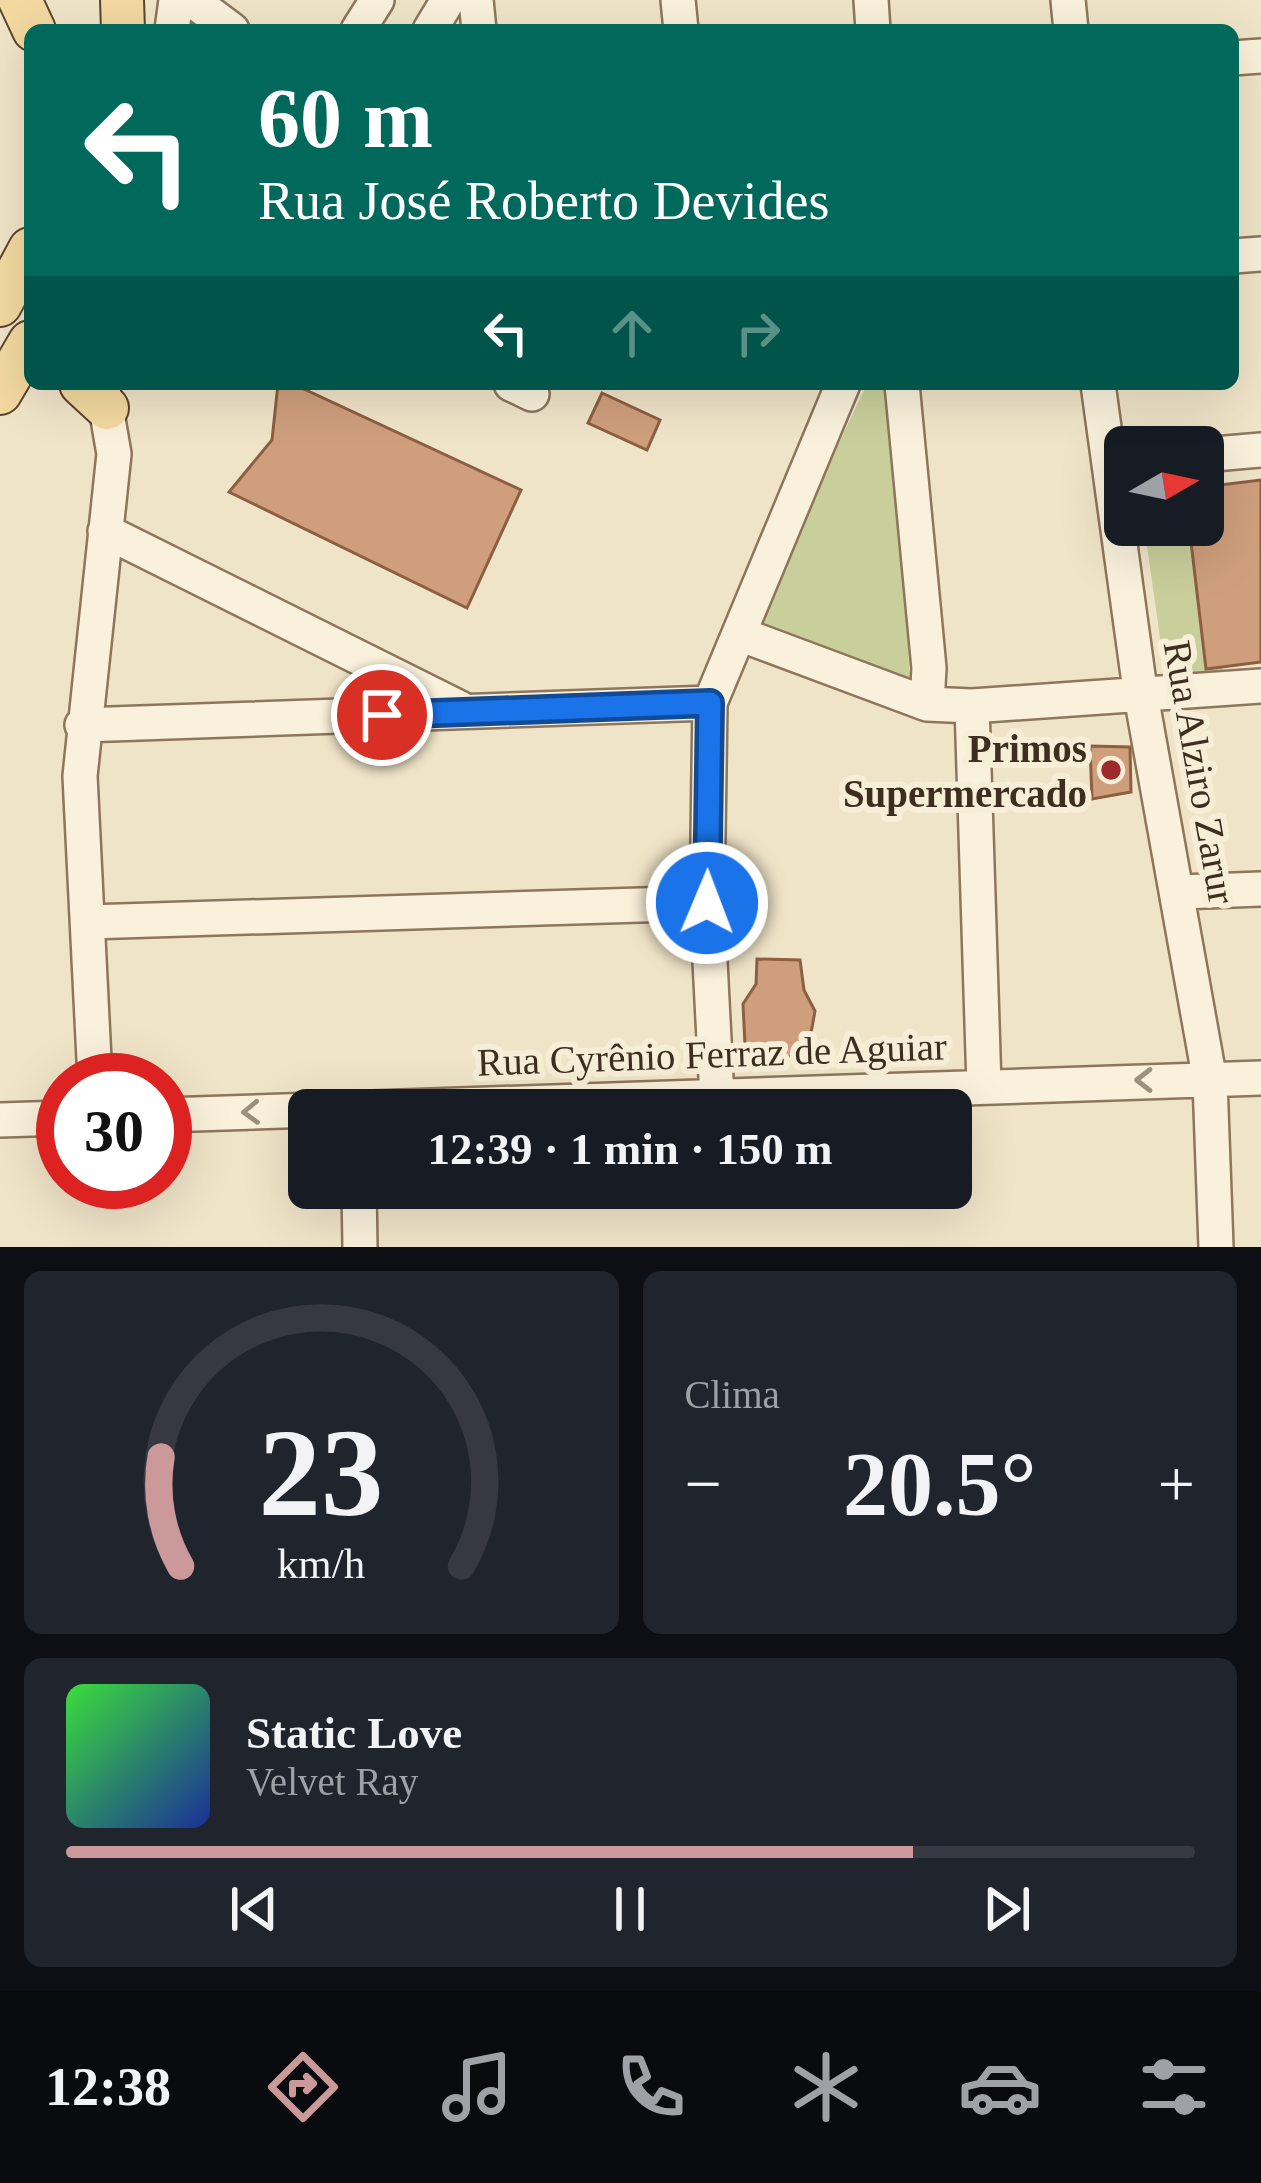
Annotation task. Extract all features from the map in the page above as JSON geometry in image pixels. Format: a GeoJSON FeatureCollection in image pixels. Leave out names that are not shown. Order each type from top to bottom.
{"type":"FeatureCollection","features":[{"type":"Feature","properties":{"kind":"main road"},"geometry":{"type":"LineString","coordinates":[[0,305],[24,260]]}},
{"type":"Feature","properties":{"kind":"main road"},"geometry":{"type":"LineString","coordinates":[[0,394],[24,352]]}},
{"type":"Feature","properties":{"kind":"main road"},"geometry":{"type":"LineString","coordinates":[[0,408],[24,386]]}},
{"type":"Feature","properties":{"kind":"street"},"geometry":{"type":"LineString","coordinates":[[193,0],[224,24]]}},
{"type":"Feature","properties":{"kind":"street"},"geometry":{"type":"LineString","coordinates":[[717,1089],[707,903],[710,703],[841,390]]}},
{"type":"Feature","properties":{"kind":"street"},"geometry":{"type":"LineString","coordinates":[[903,390],[929,668],[927,704]]}},
{"type":"Feature","properties":{"kind":"street","name":"Rua Alziro Zarur"},"geometry":{"type":"LineString","coordinates":[[1099,390],[1107,426]]}},
{"type":"Feature","properties":{"kind":"street"},"geometry":{"type":"LineString","coordinates":[[94,1053],[80,776],[114,454],[97,392]]}},
{"type":"Feature","properties":{"kind":"street"},"geometry":{"type":"LineString","coordinates":[[1224,453],[1261,450]]}},
{"type":"Feature","properties":{"kind":"street"},"geometry":{"type":"LineString","coordinates":[[105,531],[467,712]]}},
{"type":"Feature","properties":{"kind":"street","name":"Rua Alziro Zarur"},"geometry":{"type":"LineString","coordinates":[[1124,546],[1140,690],[1180,892],[1210,1081],[1216,1247]]}},
{"type":"Feature","properties":{"kind":"street"},"geometry":{"type":"LineString","coordinates":[[742,634],[927,704],[972,706],[1140,690],[1261,686]]}},
{"type":"Feature","properties":{"kind":"street"},"geometry":{"type":"LineString","coordinates":[[82,725],[710,703]]}},
{"type":"Feature","properties":{"kind":"street"},"geometry":{"type":"LineString","coordinates":[[972,706],[984,1086]]}},
{"type":"Feature","properties":{"kind":"street"},"geometry":{"type":"LineString","coordinates":[[1180,892],[1261,889]]}},
{"type":"Feature","properties":{"kind":"street"},"geometry":{"type":"LineString","coordinates":[[88,922],[707,903]]}},
{"type":"Feature","properties":{"kind":"street","name":"Rua Cyrênio Ferraz de Aguiar"},"geometry":{"type":"LineString","coordinates":[[917,1089],[1261,1078]]}},
{"type":"Feature","properties":{"kind":"street","name":"Rua Cyrênio Ferraz de Aguiar"},"geometry":{"type":"LineString","coordinates":[[192,1113],[288,1111]]}},
{"type":"Feature","properties":{"kind":"street"},"geometry":{"type":"LineString","coordinates":[[0,1120],[36,1119]]}},
{"type":"Feature","properties":{"kind":"street"},"geometry":{"type":"LineString","coordinates":[[359,1209],[360,1247]]}},
{"type":"Feature","properties":{"kind":"green space"},"geometry":{"type":"Polygon","coordinates":[[[864,390],[892,390],[910,680],[751,628],[864,390]]]}},
{"type":"Feature","properties":{"kind":"green space"},"geometry":{"type":"Polygon","coordinates":[[[1147,546],[1196,546],[1223,671],[1166,680],[1147,546]]]}},
{"type":"Feature","properties":{"kind":"building"},"geometry":{"type":"Polygon","coordinates":[[[277,390],[306,390],[521,490],[467,608],[229,492],[272,440],[277,390]]]}},
{"type":"Feature","properties":{"kind":"building"},"geometry":{"type":"Polygon","coordinates":[[[602,393],[660,420],[647,450],[588,423],[602,393]]]}},
{"type":"Feature","properties":{"kind":"building"},"geometry":{"type":"Polygon","coordinates":[[[1261,480],[1261,662],[1206,669],[1191,546],[1224,546],[1224,484],[1261,480]]]}},
{"type":"Feature","properties":{"kind":"building","name":"Primos Supermercado"},"geometry":{"type":"Polygon","coordinates":[[[1090,746],[1130,747],[1131,792],[1092,799],[1090,746]]]}},
{"type":"Feature","properties":{"kind":"building"},"geometry":{"type":"Polygon","coordinates":[[[757,959],[800,960],[804,990],[815,1011],[807,1055],[755,1059],[745,1045],[743,1004],[756,984],[757,959]]]}},
{"type":"Feature","properties":{"kind":"place","name":"Primos Supermercado"},"geometry":{"type":"Point","coordinates":[1111,770]}},
{"type":"Feature","properties":{"kind":"route"},"geometry":{"type":"LineString","coordinates":[[382,715],[710,703],[707,903]]}}]}
